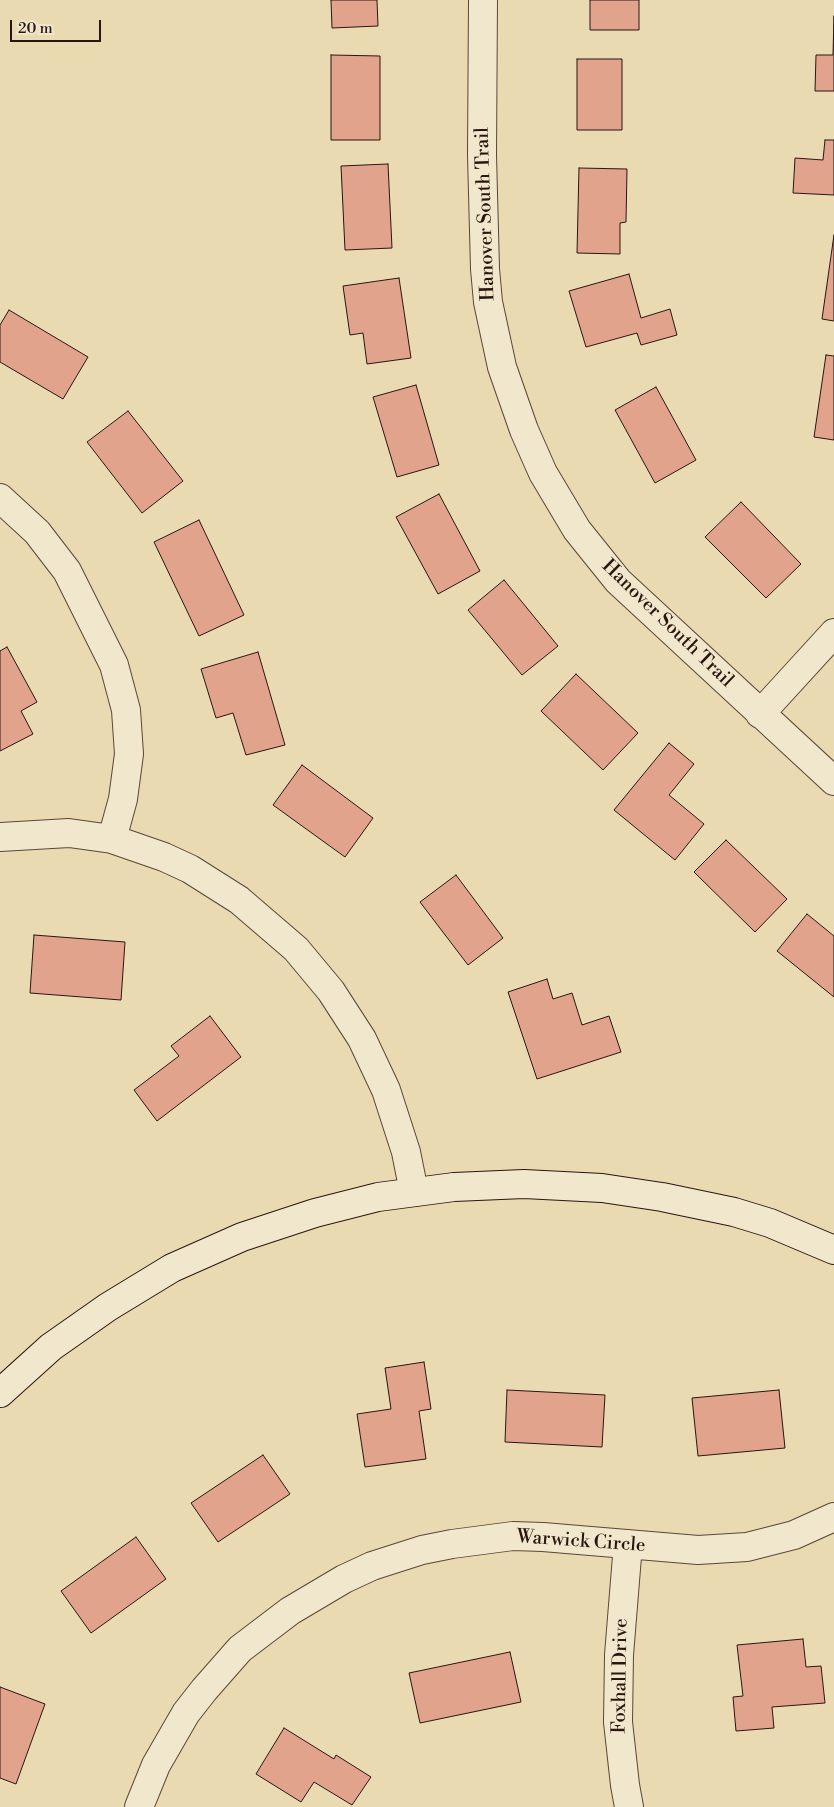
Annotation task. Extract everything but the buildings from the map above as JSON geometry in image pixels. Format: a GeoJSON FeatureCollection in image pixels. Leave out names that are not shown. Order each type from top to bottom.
{"type":"FeatureCollection","features":[{"type":"Feature","properties":{"kind":"street","name":"Hanover South Trail"},"geometry":{"type":"LineString","coordinates":[[482,0],[482,156],[488,302],[502,367],[524,430],[543,473],[577,530],[618,581],[834,781]]}},
{"type":"Feature","properties":{"kind":"street"},"geometry":{"type":"LineString","coordinates":[[0,498],[37,532],[67,571],[114,665],[126,710],[129,754],[124,799],[112,839]]}},
{"type":"Feature","properties":{"kind":"street"},"geometry":{"type":"LineString","coordinates":[[760,714],[834,633]]}},
{"type":"Feature","properties":{"kind":"street"},"geometry":{"type":"LineString","coordinates":[[0,837],[69,833],[112,839],[164,857],[190,869],[239,900],[296,949],[331,992],[362,1039],[386,1090],[406,1152],[414,1192]]}},
{"type":"Feature","properties":{"kind":"street"},"geometry":{"type":"LineString","coordinates":[[0,1393],[50,1347],[108,1307],[172,1268],[242,1236],[315,1213],[378,1197],[454,1187],[524,1184],[602,1188],[662,1196],[734,1212],[770,1223],[834,1250]]}},
{"type":"Feature","properties":{"kind":"street","name":"Warwick Circle"},"geometry":{"type":"LineString","coordinates":[[139,1807],[156,1765],[186,1714],[240,1649],[290,1611],[344,1579],[380,1564],[422,1550],[452,1544],[521,1536],[698,1550],[747,1547],[794,1535],[834,1517]]}},
{"type":"Feature","properties":{"kind":"street","name":"Foxhall Drive"},"geometry":{"type":"LineString","coordinates":[[628,1544],[619,1655],[618,1722],[629,1807]]}}]}
